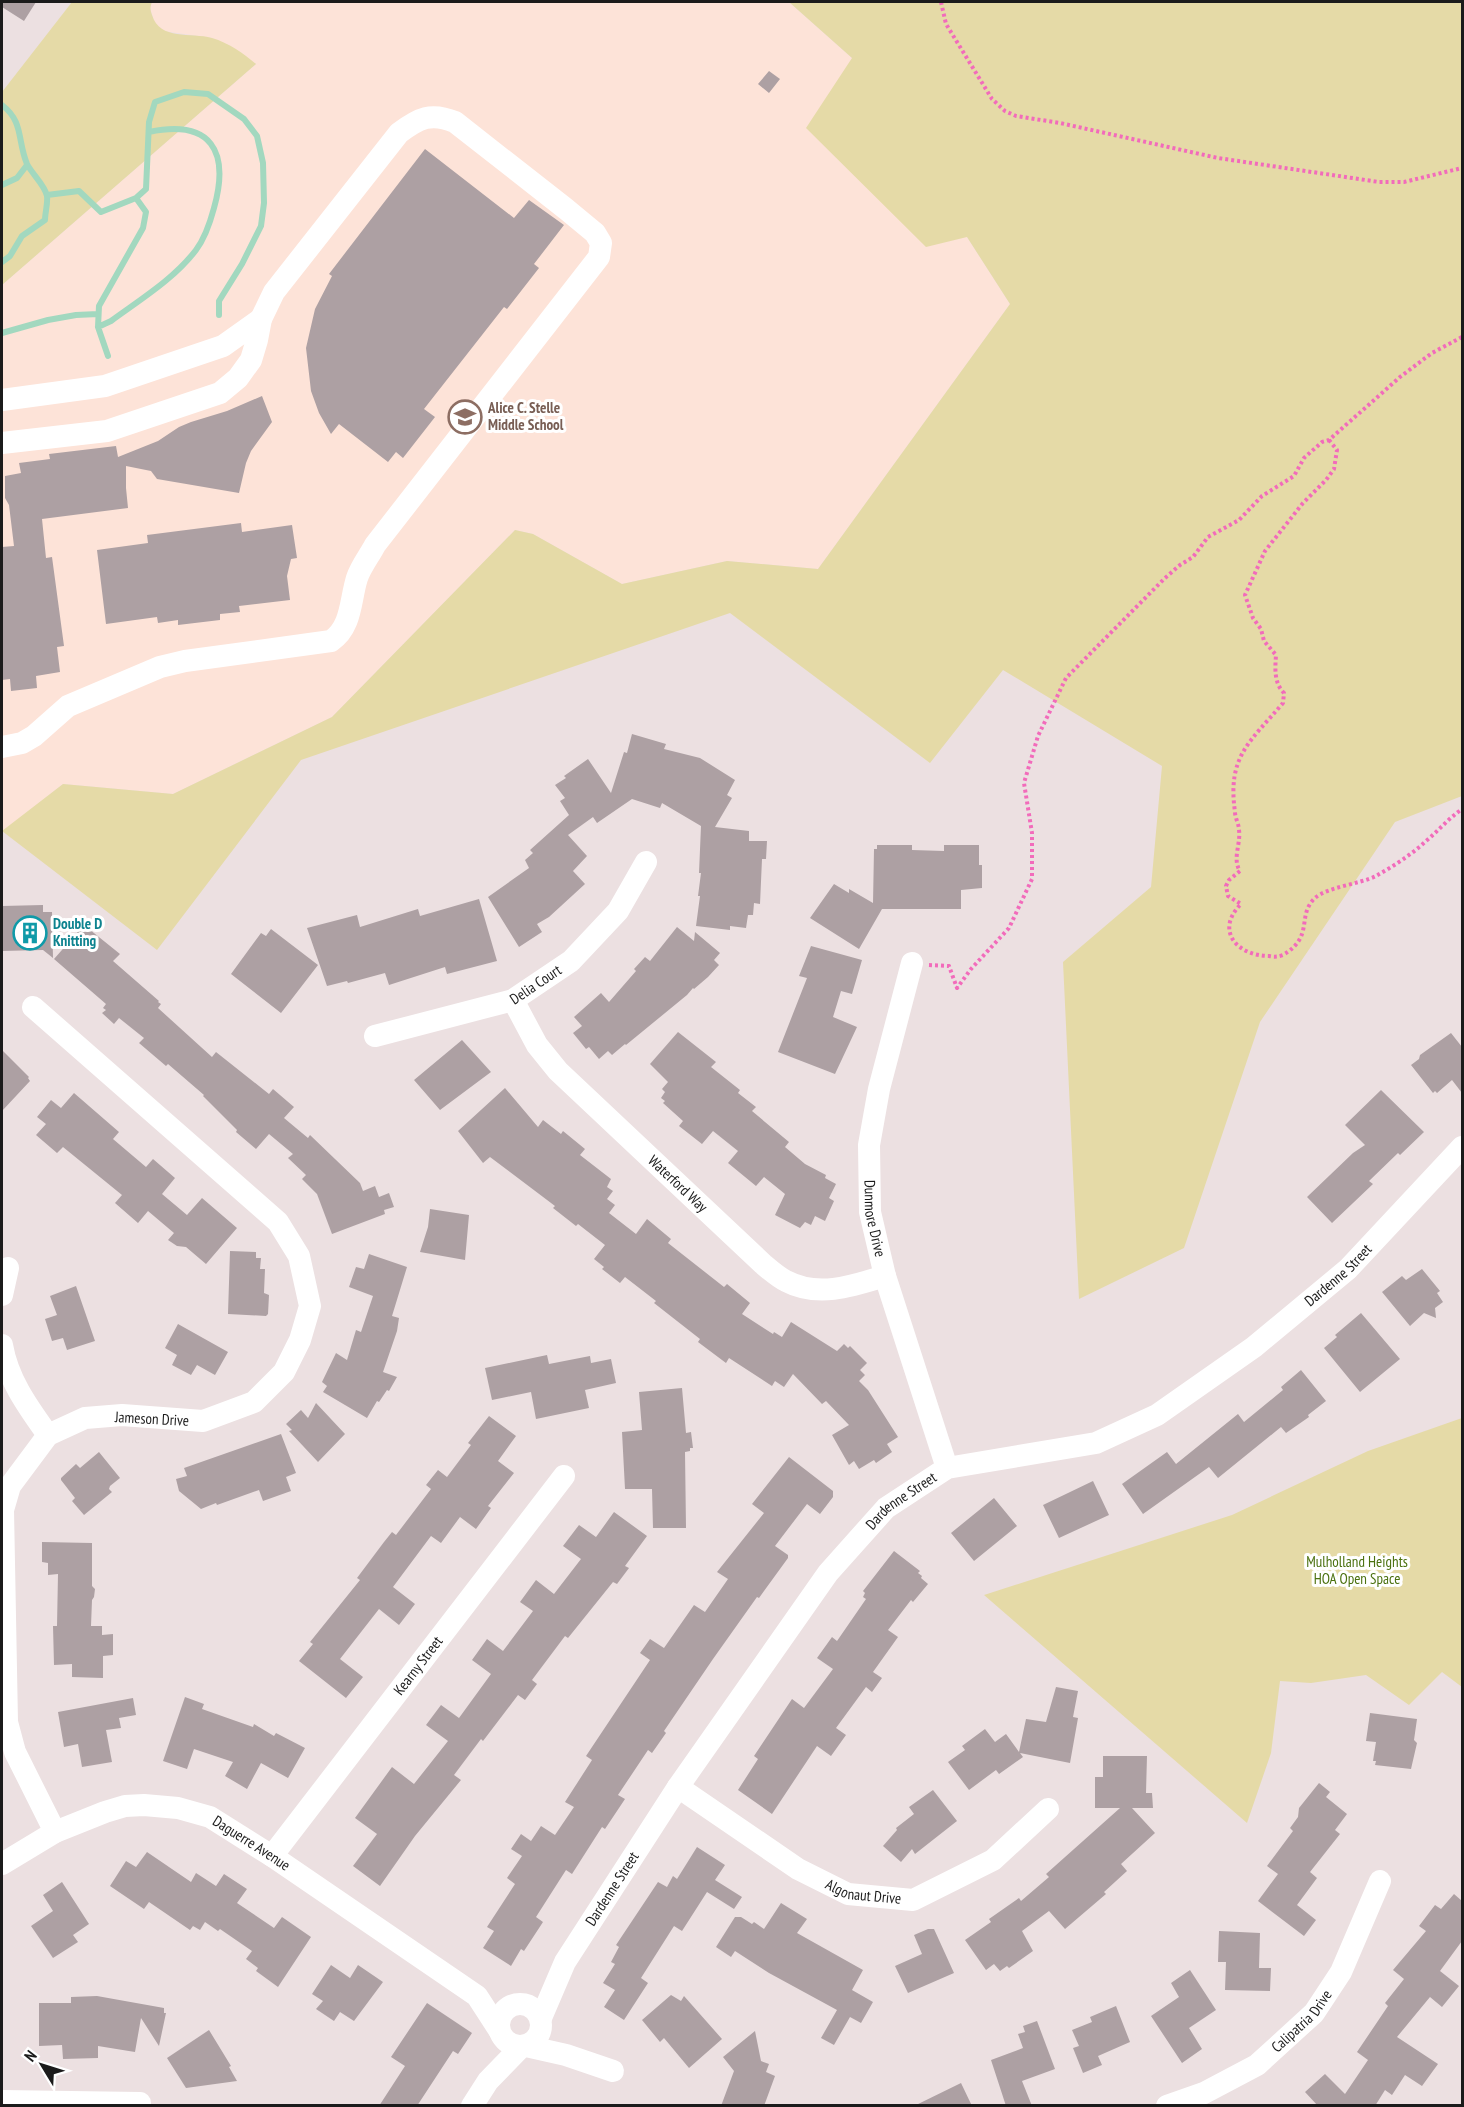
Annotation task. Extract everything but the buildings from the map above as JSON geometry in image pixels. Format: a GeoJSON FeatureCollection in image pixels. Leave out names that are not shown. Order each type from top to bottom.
{"type":"FeatureCollection","features":[{"type":"Feature","properties":{"kind":"street"},"geometry":{"type":"LineString","coordinates":[[2,443],[107,431],[220,393],[238,378],[251,360],[261,319],[274,292],[399,133],[416,121],[429,117],[442,117],[455,122],[595,233],[601,243],[599,257],[375,545],[358,576],[345,626],[340,635],[331,641],[185,661],[160,667],[68,706],[34,736],[22,743],[2,747]]}},
{"type":"Feature","properties":{"kind":"street"},"geometry":{"type":"LineString","coordinates":[[2,400],[105,386],[223,346],[261,319]]}},
{"type":"Feature","properties":{"kind":"street","name":"Delia Court"},"geometry":{"type":"LineString","coordinates":[[375,1036],[513,1000],[571,961],[618,911],[646,862]]}},
{"type":"Feature","properties":{"kind":"street","name":"Dunmore Drive"},"geometry":{"type":"LineString","coordinates":[[912,963],[879,1089],[869,1145],[870,1212],[885,1276],[947,1468]]}},
{"type":"Feature","properties":{"kind":"street","name":"Waterford Way"},"geometry":{"type":"LineString","coordinates":[[513,1000],[537,1045],[558,1071],[755,1256],[785,1281],[815,1290],[850,1287],[885,1276]]}},
{"type":"Feature","properties":{"kind":"street","name":"Jameson Drive"},"geometry":{"type":"LineString","coordinates":[[33,1007],[278,1222],[299,1256],[310,1306],[300,1340],[284,1372],[254,1402],[203,1422],[122,1415],[85,1418],[48,1435],[10,1486],[3,1510],[7,1722],[15,1752],[54,1832]]}},
{"type":"Feature","properties":{"kind":"street","name":"Dardenne Street"},"geometry":{"type":"LineString","coordinates":[[541,2021],[565,1962],[678,1787],[828,1573],[886,1509],[947,1468],[1096,1443],[1157,1415],[1254,1347],[1348,1269],[1462,1147]]}},
{"type":"Feature","properties":{"kind":"street"},"geometry":{"type":"LineString","coordinates":[[2,1295],[8,1269]]}},
{"type":"Feature","properties":{"kind":"street"},"geometry":{"type":"LineString","coordinates":[[2,1345],[20,1396],[48,1435]]}},
{"type":"Feature","properties":{"kind":"street","name":"Kearny Street"},"geometry":{"type":"LineString","coordinates":[[272,1856],[564,1476]]}},
{"type":"Feature","properties":{"kind":"street","name":"Algonaut Drive"},"geometry":{"type":"LineString","coordinates":[[678,1787],[798,1869],[848,1894],[913,1900],[993,1860],[1048,1809]]}},
{"type":"Feature","properties":{"kind":"street","name":"Daguerre Avenue"},"geometry":{"type":"LineString","coordinates":[[2,1864],[54,1832],[125,1806],[178,1808],[210,1817],[272,1856],[477,1996],[500,2031]]}},
{"type":"Feature","properties":{"kind":"street","name":"Calipatria Drive"},"geometry":{"type":"LineString","coordinates":[[1167,2106],[1204,2093],[1257,2065],[1314,2013],[1341,1972],[1380,1881]]}},
{"type":"Feature","properties":{"kind":"street","name":"Dardenne Street"},"geometry":{"type":"LineString","coordinates":[[518,2004],[565,1962]]}},
{"type":"Feature","properties":{"kind":"street","name":"Daguerre Avenue"},"geometry":{"type":"LineString","coordinates":[[477,1996],[518,2004]]}},
{"type":"Feature","properties":{"kind":"street"},"geometry":{"type":"LineString","coordinates":[[488,2081],[500,2031],[500,2016],[505,2010],[518,2004],[532,2006],[566,2055]]}},
{"type":"Feature","properties":{"kind":"street"},"geometry":{"type":"LineString","coordinates":[[472,2106],[488,2081],[524,2046],[537,2039],[541,2021]]}},
{"type":"Feature","properties":{"kind":"street"},"geometry":{"type":"LineString","coordinates":[[500,2031],[506,2042],[512,2045],[566,2055],[613,2071]]}},
{"type":"Feature","properties":{"kind":"street"},"geometry":{"type":"LineString","coordinates":[[2,2101],[140,2103]]}},
{"type":"Feature","properties":{"kind":"path"},"geometry":{"type":"LineString","coordinates":[[940,2],[946,24],[992,99],[1005,111],[1016,116],[1060,123],[1218,158],[1378,182],[1404,182],[1462,168]]}},
{"type":"Feature","properties":{"kind":"path"},"geometry":{"type":"LineString","coordinates":[[912,963],[949,966],[957,988],[971,969],[1009,928],[1032,879],[1032,833],[1024,783],[1038,736],[1066,678],[1166,578],[1193,557],[1208,537],[1239,520],[1262,496],[1294,476],[1304,458],[1322,442],[1329,440],[1400,377],[1432,352],[1462,337]]}},
{"type":"Feature","properties":{"kind":"path"},"geometry":{"type":"LineString","coordinates":[[1329,440],[1337,450],[1334,469],[1303,503],[1265,551],[1245,595],[1253,618],[1261,629],[1264,641],[1276,655],[1275,673],[1278,687],[1284,693],[1283,703],[1242,751],[1235,768],[1235,813],[1240,831],[1236,865],[1240,871],[1229,880],[1226,886],[1228,896],[1241,904],[1228,924],[1232,940],[1245,951],[1259,956],[1280,957],[1298,944],[1303,936],[1304,924],[1310,906],[1316,897],[1374,877],[1424,843],[1447,819],[1462,809]]}},
{"type":"Feature","properties":{"kind":"shaded area","name":"Alice C. Stelle Middle School"},"geometry":{"type":"Polygon","coordinates":[[[152,2],[789,2],[852,58],[1010,304],[818,569],[727,561],[622,584],[533,534],[515,530],[332,717],[173,794],[63,784],[2,832],[2,285],[256,64],[212,38],[163,31],[155,24],[150,8],[152,2]]]}},
{"type":"Feature","properties":{"kind":"green space"},"geometry":{"type":"Polygon","coordinates":[[[72,2],[152,2],[150,8],[152,15],[162,29],[177,34],[204,36],[218,40],[236,49],[256,64],[2,285],[2,92],[72,2]]]}},
{"type":"Feature","properties":{"kind":"green space"},"geometry":{"type":"Polygon","coordinates":[[[789,2],[1462,2],[1462,796],[1395,822],[1260,1022],[1184,1248],[1079,1299],[1063,962],[1151,887],[1162,766],[1003,670],[930,763],[730,613],[301,760],[157,950],[2,831],[63,784],[173,794],[332,717],[515,530],[533,534],[622,584],[727,561],[818,569],[1010,304],[967,237],[926,247],[806,128],[852,58],[789,2]]]}},
{"type":"Feature","properties":{"kind":"green space","name":"Mulholland Heights HOA Open Space"},"geometry":{"type":"Polygon","coordinates":[[[1462,1418],[1462,1687],[1442,1672],[1409,1705],[1366,1675],[1311,1683],[1280,1681],[1271,1753],[1247,1823],[984,1595],[1232,1515],[1368,1451],[1462,1418]]]}},
{"type":"Feature","properties":{"kind":"waterway"},"geometry":{"type":"LineString","coordinates":[[47,195],[79,191],[101,212],[136,198],[146,189],[149,122],[155,102],[184,92],[208,94],[244,119],[257,136],[263,163],[264,203],[261,226],[242,264],[219,301],[219,315]]}},
{"type":"Feature","properties":{"kind":"waterway"},"geometry":{"type":"LineString","coordinates":[[2,105],[14,118],[27,164],[44,188],[47,199],[45,220],[22,236],[10,256],[2,262]]}},
{"type":"Feature","properties":{"kind":"waterway"},"geometry":{"type":"LineString","coordinates":[[98,327],[111,321],[145,297],[178,270],[202,240],[214,208],[219,170],[217,155],[211,144],[201,135],[188,130],[170,129],[149,132]]}},
{"type":"Feature","properties":{"kind":"waterway"},"geometry":{"type":"LineString","coordinates":[[2,185],[17,178],[27,165]]}},
{"type":"Feature","properties":{"kind":"waterway"},"geometry":{"type":"LineString","coordinates":[[108,356],[98,327],[99,306],[143,228],[146,212],[136,198]]}},
{"type":"Feature","properties":{"kind":"waterway"},"geometry":{"type":"LineString","coordinates":[[2,333],[48,320],[98,314]]}},
{"type":"Feature","properties":{"kind":"place","name":"Alice C. Stelle Middle School"},"geometry":{"type":"Point","coordinates":[465,417]}},
{"type":"Feature","properties":{"kind":"place","name":"Double D Knitting"},"geometry":{"type":"Point","coordinates":[30,933]}}]}
